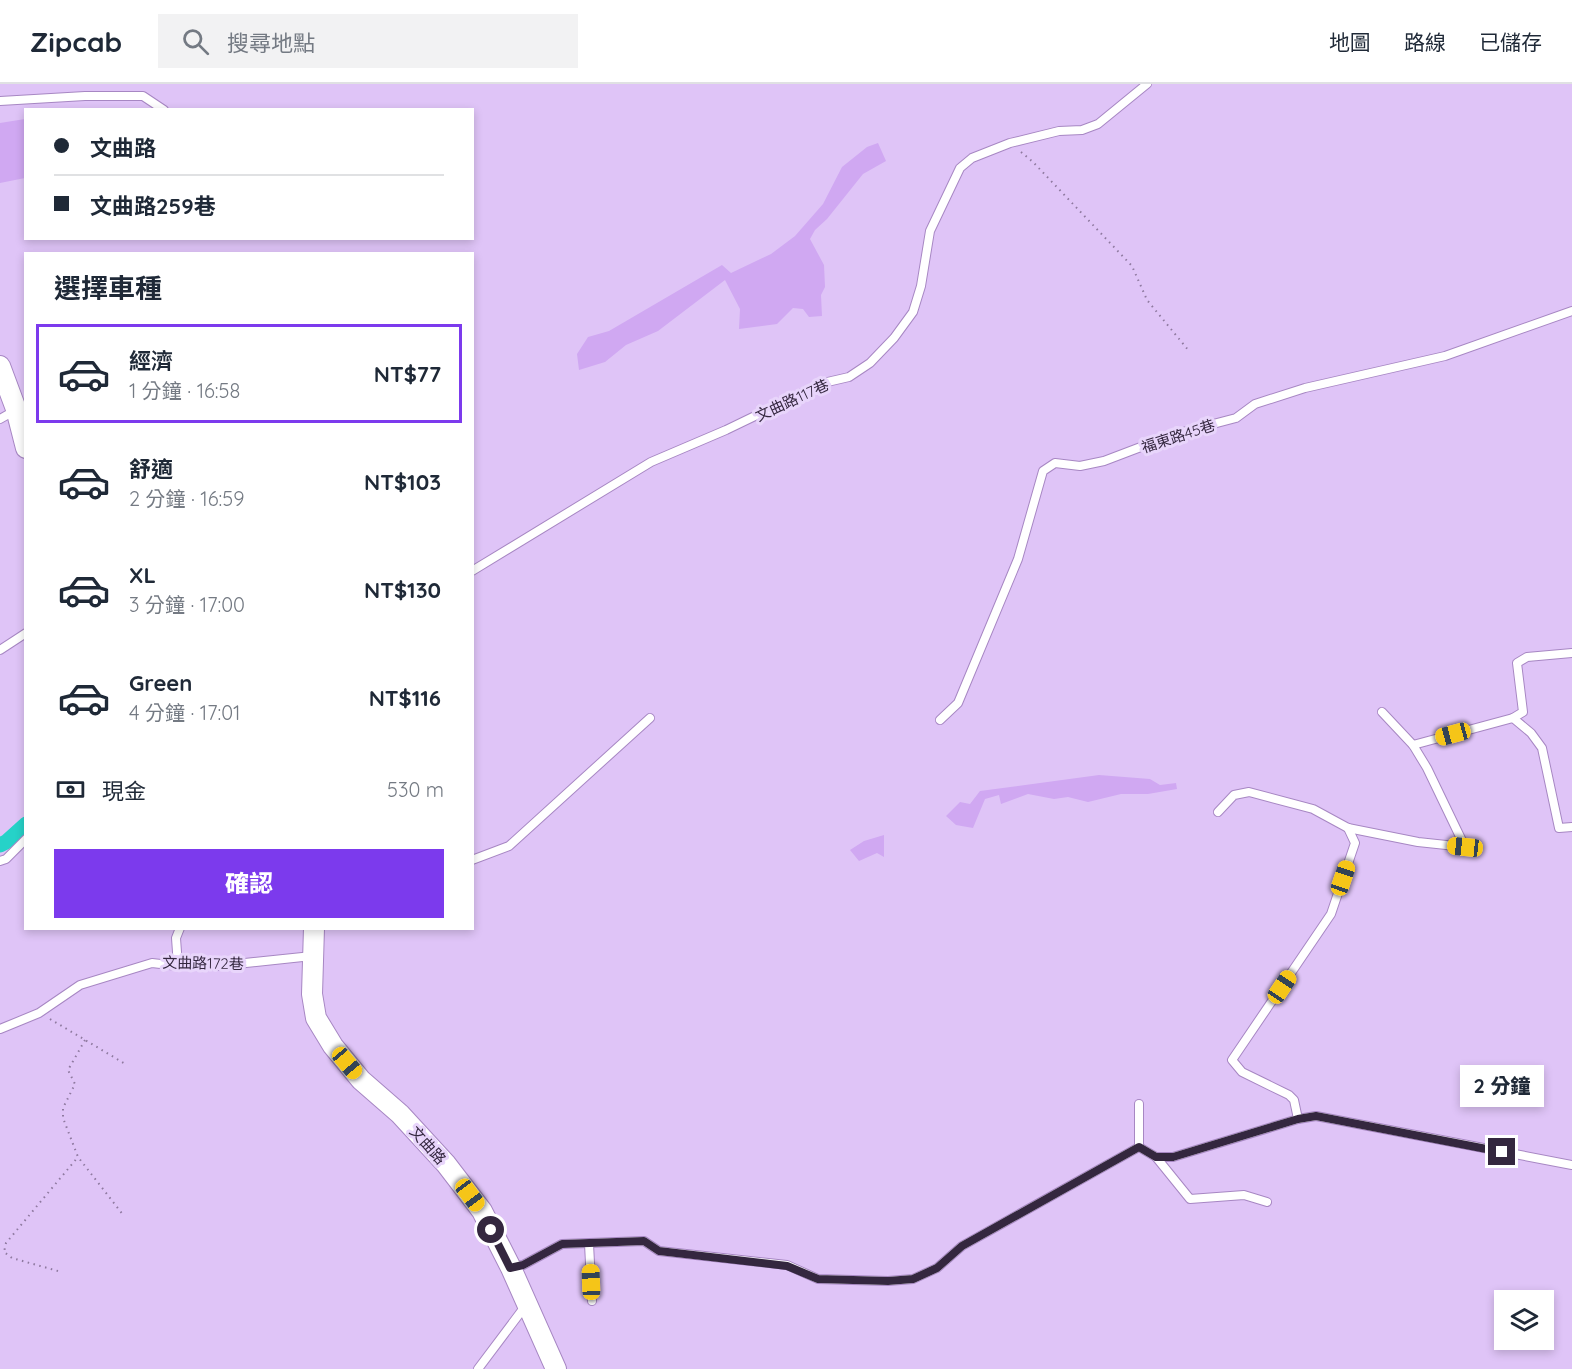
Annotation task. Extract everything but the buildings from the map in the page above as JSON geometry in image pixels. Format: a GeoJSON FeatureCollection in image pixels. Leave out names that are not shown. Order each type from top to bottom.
{"type":"FeatureCollection","features":[{"type":"Feature","properties":{"kind":"street"},"geometry":{"type":"LineString","coordinates":[[0,366],[8,414],[24,444]]}},
{"type":"Feature","properties":{"kind":"street","name":"文曲路"},"geometry":{"type":"LineString","coordinates":[[314,930],[312,994],[316,1018],[333,1046],[361,1080],[400,1114],[446,1164],[482,1211],[556,1369]]}},
{"type":"Feature","properties":{"kind":"lane","name":"文曲路117巷"},"geometry":{"type":"LineString","coordinates":[[474,570],[651,462],[726,430],[824,383],[849,377],[870,363],[894,338],[913,312],[921,285],[930,231],[960,168],[972,158],[1010,143],[1059,131],[1082,130],[1098,124],[1147,84]]}},
{"type":"Feature","properties":{"kind":"lane"},"geometry":{"type":"LineString","coordinates":[[0,101],[85,96],[143,96],[161,108]]}},
{"type":"Feature","properties":{"kind":"lane","name":"福東路45巷"},"geometry":{"type":"LineString","coordinates":[[940,720],[958,703],[1018,559],[1043,471],[1055,463],[1080,466],[1104,461],[1175,434],[1236,418],[1255,404],[1305,388],[1445,356],[1572,310]]}},
{"type":"Feature","properties":{"kind":"lane"},"geometry":{"type":"LineString","coordinates":[[0,650],[24,634]]}},
{"type":"Feature","properties":{"kind":"lane"},"geometry":{"type":"LineString","coordinates":[[1413,745],[1513,718],[1523,712],[1517,663],[1527,657],[1572,653]]}},
{"type":"Feature","properties":{"kind":"lane"},"geometry":{"type":"LineString","coordinates":[[1218,812],[1234,795],[1249,792],[1313,809],[1348,828],[1418,842],[1465,847],[1427,768],[1413,745],[1382,712]]}},
{"type":"Feature","properties":{"kind":"lane"},"geometry":{"type":"LineString","coordinates":[[474,859],[509,846],[650,717]]}},
{"type":"Feature","properties":{"kind":"lane"},"geometry":{"type":"LineString","coordinates":[[1513,718],[1531,733],[1542,748],[1559,828],[1572,827]]}},
{"type":"Feature","properties":{"kind":"lane"},"geometry":{"type":"LineString","coordinates":[[1298,1119],[1294,1100],[1289,1095],[1242,1072],[1232,1060],[1331,914],[1355,843],[1348,828]]}},
{"type":"Feature","properties":{"kind":"lane"},"geometry":{"type":"LineString","coordinates":[[0,861],[24,841]]}},
{"type":"Feature","properties":{"kind":"lane"},"geometry":{"type":"LineString","coordinates":[[178,966],[176,938],[179,930]]}},
{"type":"Feature","properties":{"kind":"lane","name":"文曲路172巷"},"geometry":{"type":"LineString","coordinates":[[0,1029],[39,1013],[80,986],[152,963],[178,966],[250,964],[314,956]]}},
{"type":"Feature","properties":{"kind":"lane"},"geometry":{"type":"LineString","coordinates":[[1138,1104],[1139,1147]]}},
{"type":"Feature","properties":{"kind":"lane"},"geometry":{"type":"LineString","coordinates":[[1156,1157],[1173,1157],[1298,1119],[1316,1116],[1572,1165]]}},
{"type":"Feature","properties":{"kind":"lane"},"geometry":{"type":"LineString","coordinates":[[510,1268],[523,1265],[562,1244],[644,1241],[659,1251],[787,1266],[818,1279],[888,1281],[913,1279],[937,1268],[962,1246],[1139,1147]]}},
{"type":"Feature","properties":{"kind":"lane"},"geometry":{"type":"LineString","coordinates":[[1139,1147],[1156,1157],[1190,1199],[1244,1195],[1267,1202]]}},
{"type":"Feature","properties":{"kind":"lane"},"geometry":{"type":"LineString","coordinates":[[590,1244],[592,1301]]}},
{"type":"Feature","properties":{"kind":"lane"},"geometry":{"type":"LineString","coordinates":[[478,1369],[527,1304]]}},
{"type":"Feature","properties":{"kind":"path"},"geometry":{"type":"LineString","coordinates":[[1010,143],[1033,162],[1132,266],[1147,300],[1189,351]]}},
{"type":"Feature","properties":{"kind":"path"},"geometry":{"type":"LineString","coordinates":[[39,1013],[127,1065]]}},
{"type":"Feature","properties":{"kind":"path"},"geometry":{"type":"LineString","coordinates":[[85,1040],[68,1070],[75,1084],[63,1108],[63,1118],[78,1157],[124,1216]]}},
{"type":"Feature","properties":{"kind":"path"},"geometry":{"type":"LineString","coordinates":[[57,1271],[12,1258],[4,1252],[6,1243],[78,1157]]}},
{"type":"Feature","properties":{"kind":"shaded area"},"geometry":{"type":"Polygon","coordinates":[[[24,119],[24,178],[0,183],[0,123],[24,119]]]}},
{"type":"Feature","properties":{"kind":"shaded area"},"geometry":{"type":"Polygon","coordinates":[[[878,143],[886,161],[863,174],[827,219],[815,230],[810,239],[824,265],[825,287],[821,295],[822,316],[809,317],[803,309],[793,308],[777,324],[739,329],[740,309],[725,280],[658,331],[626,345],[605,362],[579,370],[577,354],[588,337],[609,331],[722,265],[731,273],[771,254],[795,236],[823,204],[842,167],[867,147],[878,143]]]}},
{"type":"Feature","properties":{"kind":"shaded area"},"geometry":{"type":"Polygon","coordinates":[[[1099,775],[1150,779],[1160,785],[1176,783],[1177,789],[1148,794],[1121,794],[1088,802],[1068,797],[1054,799],[1028,794],[1001,804],[999,795],[985,799],[973,828],[956,825],[946,816],[960,802],[970,804],[980,791],[1099,775]]]}},
{"type":"Feature","properties":{"kind":"shaded area"},"geometry":{"type":"Polygon","coordinates":[[[884,835],[884,857],[877,853],[859,861],[850,850],[864,841],[884,835]]]}},
{"type":"Feature","properties":{"kind":"waterway"},"geometry":{"type":"LineString","coordinates":[[0,845],[24,826]]}},
{"type":"Feature","properties":{"kind":"route"},"geometry":{"type":"LineString","coordinates":[[491,1230],[510,1268],[523,1265],[562,1244],[644,1241],[659,1251],[787,1266],[818,1279],[888,1281],[913,1279],[937,1268],[962,1246],[1139,1147],[1156,1157],[1173,1157],[1298,1119],[1316,1116],[1502,1152]]}}]}
